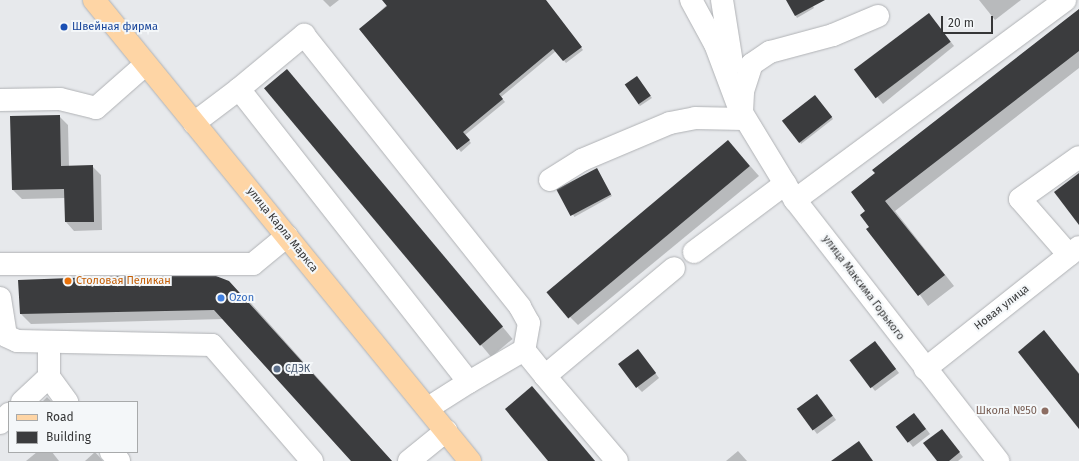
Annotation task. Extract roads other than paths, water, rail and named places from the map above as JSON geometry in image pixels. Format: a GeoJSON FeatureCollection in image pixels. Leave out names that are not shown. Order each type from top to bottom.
{"type":"FeatureCollection","features":[{"type":"Feature","properties":{"kind":"main road","name":"улица Карла Маркса"},"geometry":{"type":"LineString","coordinates":[[94,0],[145,65],[287,236],[470,461]]}},
{"type":"Feature","properties":{"kind":"street"},"geometry":{"type":"LineString","coordinates":[[691,0],[715,44],[742,113]]}},
{"type":"Feature","properties":{"kind":"street"},"geometry":{"type":"LineString","coordinates":[[722,0],[742,113]]}},
{"type":"Feature","properties":{"kind":"street"},"geometry":{"type":"LineString","coordinates":[[694,252],[790,192],[1065,0]]}},
{"type":"Feature","properties":{"kind":"street"},"geometry":{"type":"LineString","coordinates":[[742,113],[743,91],[752,64],[770,52],[833,35],[878,16]]}},
{"type":"Feature","properties":{"kind":"street"},"geometry":{"type":"LineString","coordinates":[[194,123],[239,89],[304,35],[520,307],[529,323],[524,350],[428,408]]}},
{"type":"Feature","properties":{"kind":"street"},"geometry":{"type":"LineString","coordinates":[[0,100],[60,99],[96,108],[145,65]]}},
{"type":"Feature","properties":{"kind":"street"},"geometry":{"type":"LineString","coordinates":[[239,89],[469,382]]}},
{"type":"Feature","properties":{"kind":"street"},"geometry":{"type":"LineString","coordinates":[[550,180],[582,160],[670,123],[695,118],[742,113]]}},
{"type":"Feature","properties":{"kind":"street","name":"улица Максима Горького"},"geometry":{"type":"LineString","coordinates":[[742,113],[790,192],[925,369],[998,461]]}},
{"type":"Feature","properties":{"kind":"street"},"geometry":{"type":"LineString","coordinates":[[1074,251],[1020,199],[1079,157]]}},
{"type":"Feature","properties":{"kind":"street"},"geometry":{"type":"LineString","coordinates":[[0,264],[253,264],[287,236]]}},
{"type":"Feature","properties":{"kind":"street","name":"Новая улица"},"geometry":{"type":"LineString","coordinates":[[925,369],[1074,251]]}},
{"type":"Feature","properties":{"kind":"street"},"geometry":{"type":"LineString","coordinates":[[545,376],[674,268]]}},
{"type":"Feature","properties":{"kind":"street"},"geometry":{"type":"LineString","coordinates":[[0,298],[2,342],[17,341],[212,345],[312,461]]}},
{"type":"Feature","properties":{"kind":"street"},"geometry":{"type":"LineString","coordinates":[[49,342],[49,376],[66,401]]}},
{"type":"Feature","properties":{"kind":"street"},"geometry":{"type":"LineString","coordinates":[[524,350],[617,461]]}},
{"type":"Feature","properties":{"kind":"street"},"geometry":{"type":"LineString","coordinates":[[23,401],[49,376]]}},
{"type":"Feature","properties":{"kind":"street"},"geometry":{"type":"LineString","coordinates":[[0,423],[8,415]]}},
{"type":"Feature","properties":{"kind":"street"},"geometry":{"type":"LineString","coordinates":[[409,461],[446,431]]}},
{"type":"Feature","properties":{"kind":"street"},"geometry":{"type":"LineString","coordinates":[[112,453],[119,461]]}},
{"type":"Feature","properties":{"kind":"place","name":"Швейная фирма"},"geometry":{"type":"Point","coordinates":[64,27]}},
{"type":"Feature","properties":{"kind":"place","name":"Столовая Пеликан"},"geometry":{"type":"Point","coordinates":[68,281]}},
{"type":"Feature","properties":{"kind":"place","name":"Ozon"},"geometry":{"type":"Point","coordinates":[221,298]}},
{"type":"Feature","properties":{"kind":"place","name":"СДЭК"},"geometry":{"type":"Point","coordinates":[277,369]}},
{"type":"Feature","properties":{"kind":"place","name":"Школа №50"},"geometry":{"type":"Point","coordinates":[1045,411]}}]}
